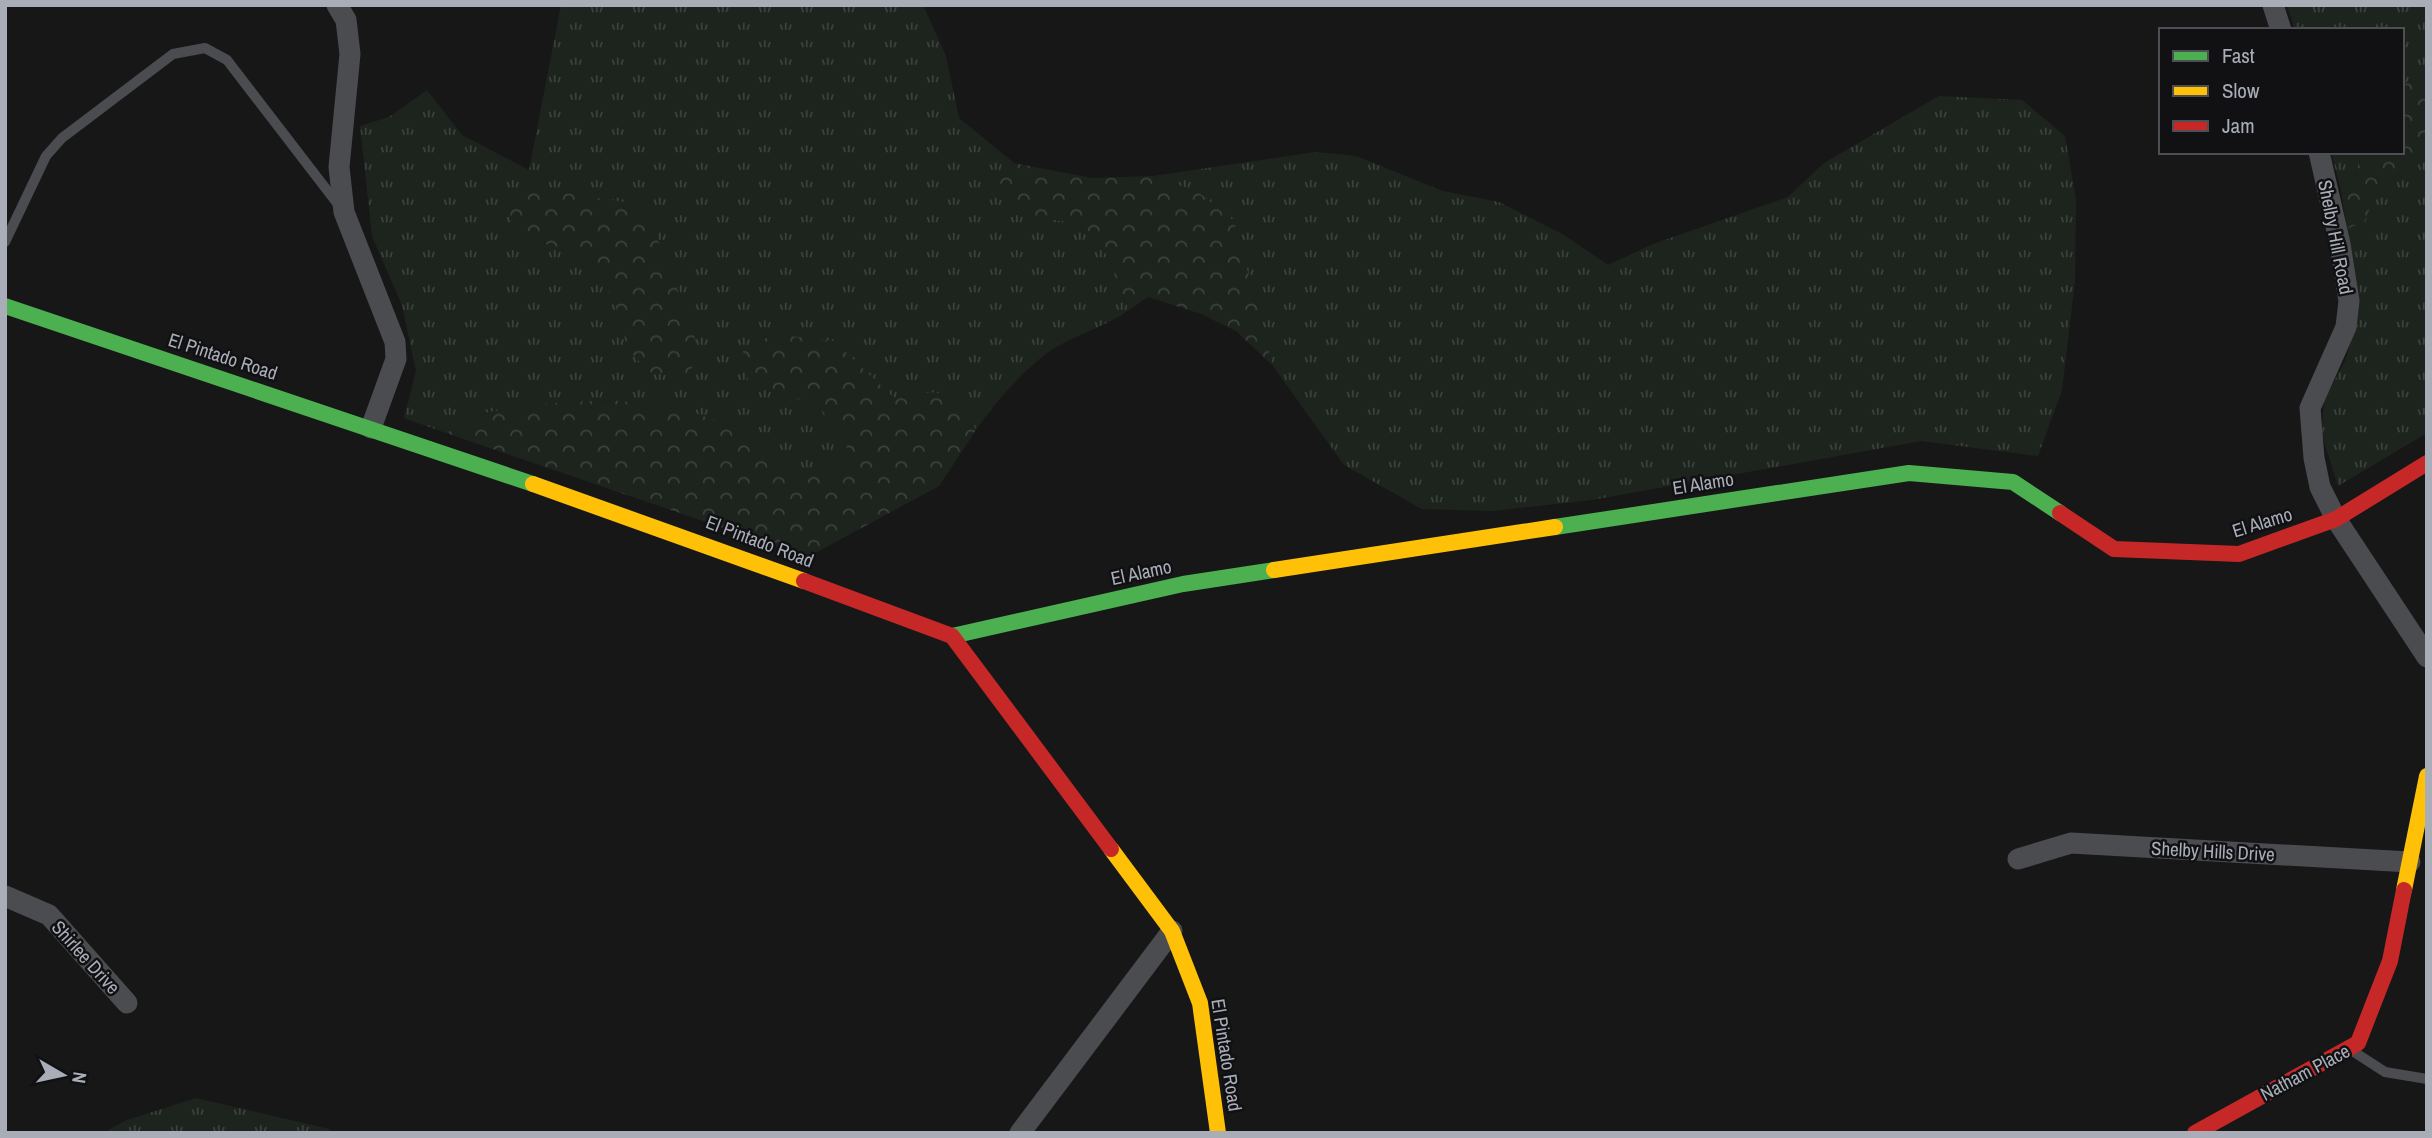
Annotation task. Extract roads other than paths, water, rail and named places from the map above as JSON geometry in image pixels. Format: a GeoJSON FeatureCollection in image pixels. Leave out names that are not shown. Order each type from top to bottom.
{"type":"FeatureCollection","features":[{"type":"Feature","properties":{"kind":"street"},"geometry":{"type":"LineString","coordinates":[[337,5],[346,20],[350,54],[339,167],[344,212],[395,342],[396,359],[371,428]]}},
{"type":"Feature","properties":{"kind":"street"},"geometry":{"type":"LineString","coordinates":[[2273,5],[2280,28]]}},
{"type":"Feature","properties":{"kind":"street","name":"Shelby Hill Road"},"geometry":{"type":"LineString","coordinates":[[2319,154],[2340,244],[2349,301],[2346,327],[2310,408],[2314,458],[2320,486],[2336,519]]}},
{"type":"Feature","properties":{"kind":"street","name":"El Pintado Road"},"geometry":{"type":"LineString","coordinates":[[5,306],[688,537],[951,636],[1172,931],[1200,1003],[1218,1133]]}},
{"type":"Feature","properties":{"kind":"street","name":"El Alamo"},"geometry":{"type":"LineString","coordinates":[[951,636],[1183,584],[1909,473],[2012,482],[2113,549],[2239,554],[2336,519],[2427,463]]}},
{"type":"Feature","properties":{"kind":"street"},"geometry":{"type":"LineString","coordinates":[[2336,519],[2427,657]]}},
{"type":"Feature","properties":{"kind":"street","name":"Natham Place"},"geometry":{"type":"LineString","coordinates":[[2195,1133],[2358,1043],[2390,961],[2426,786]]}},
{"type":"Feature","properties":{"kind":"street","name":"Shelby Hills Drive"},"geometry":{"type":"LineString","coordinates":[[2018,859],[2071,843],[2410,862]]}},
{"type":"Feature","properties":{"kind":"street","name":"Shirlee Drive"},"geometry":{"type":"LineString","coordinates":[[5,896],[49,915],[127,1003]]}},
{"type":"Feature","properties":{"kind":"street"},"geometry":{"type":"LineString","coordinates":[[1020,1133],[1172,931]]}},
{"type":"Feature","properties":{"kind":"lane"},"geometry":{"type":"LineString","coordinates":[[5,242],[46,156],[62,138],[173,54],[205,48],[227,60],[344,212]]}},
{"type":"Feature","properties":{"kind":"lane"},"geometry":{"type":"LineString","coordinates":[[2349,1048],[2385,1072],[2427,1079]]}}]}
